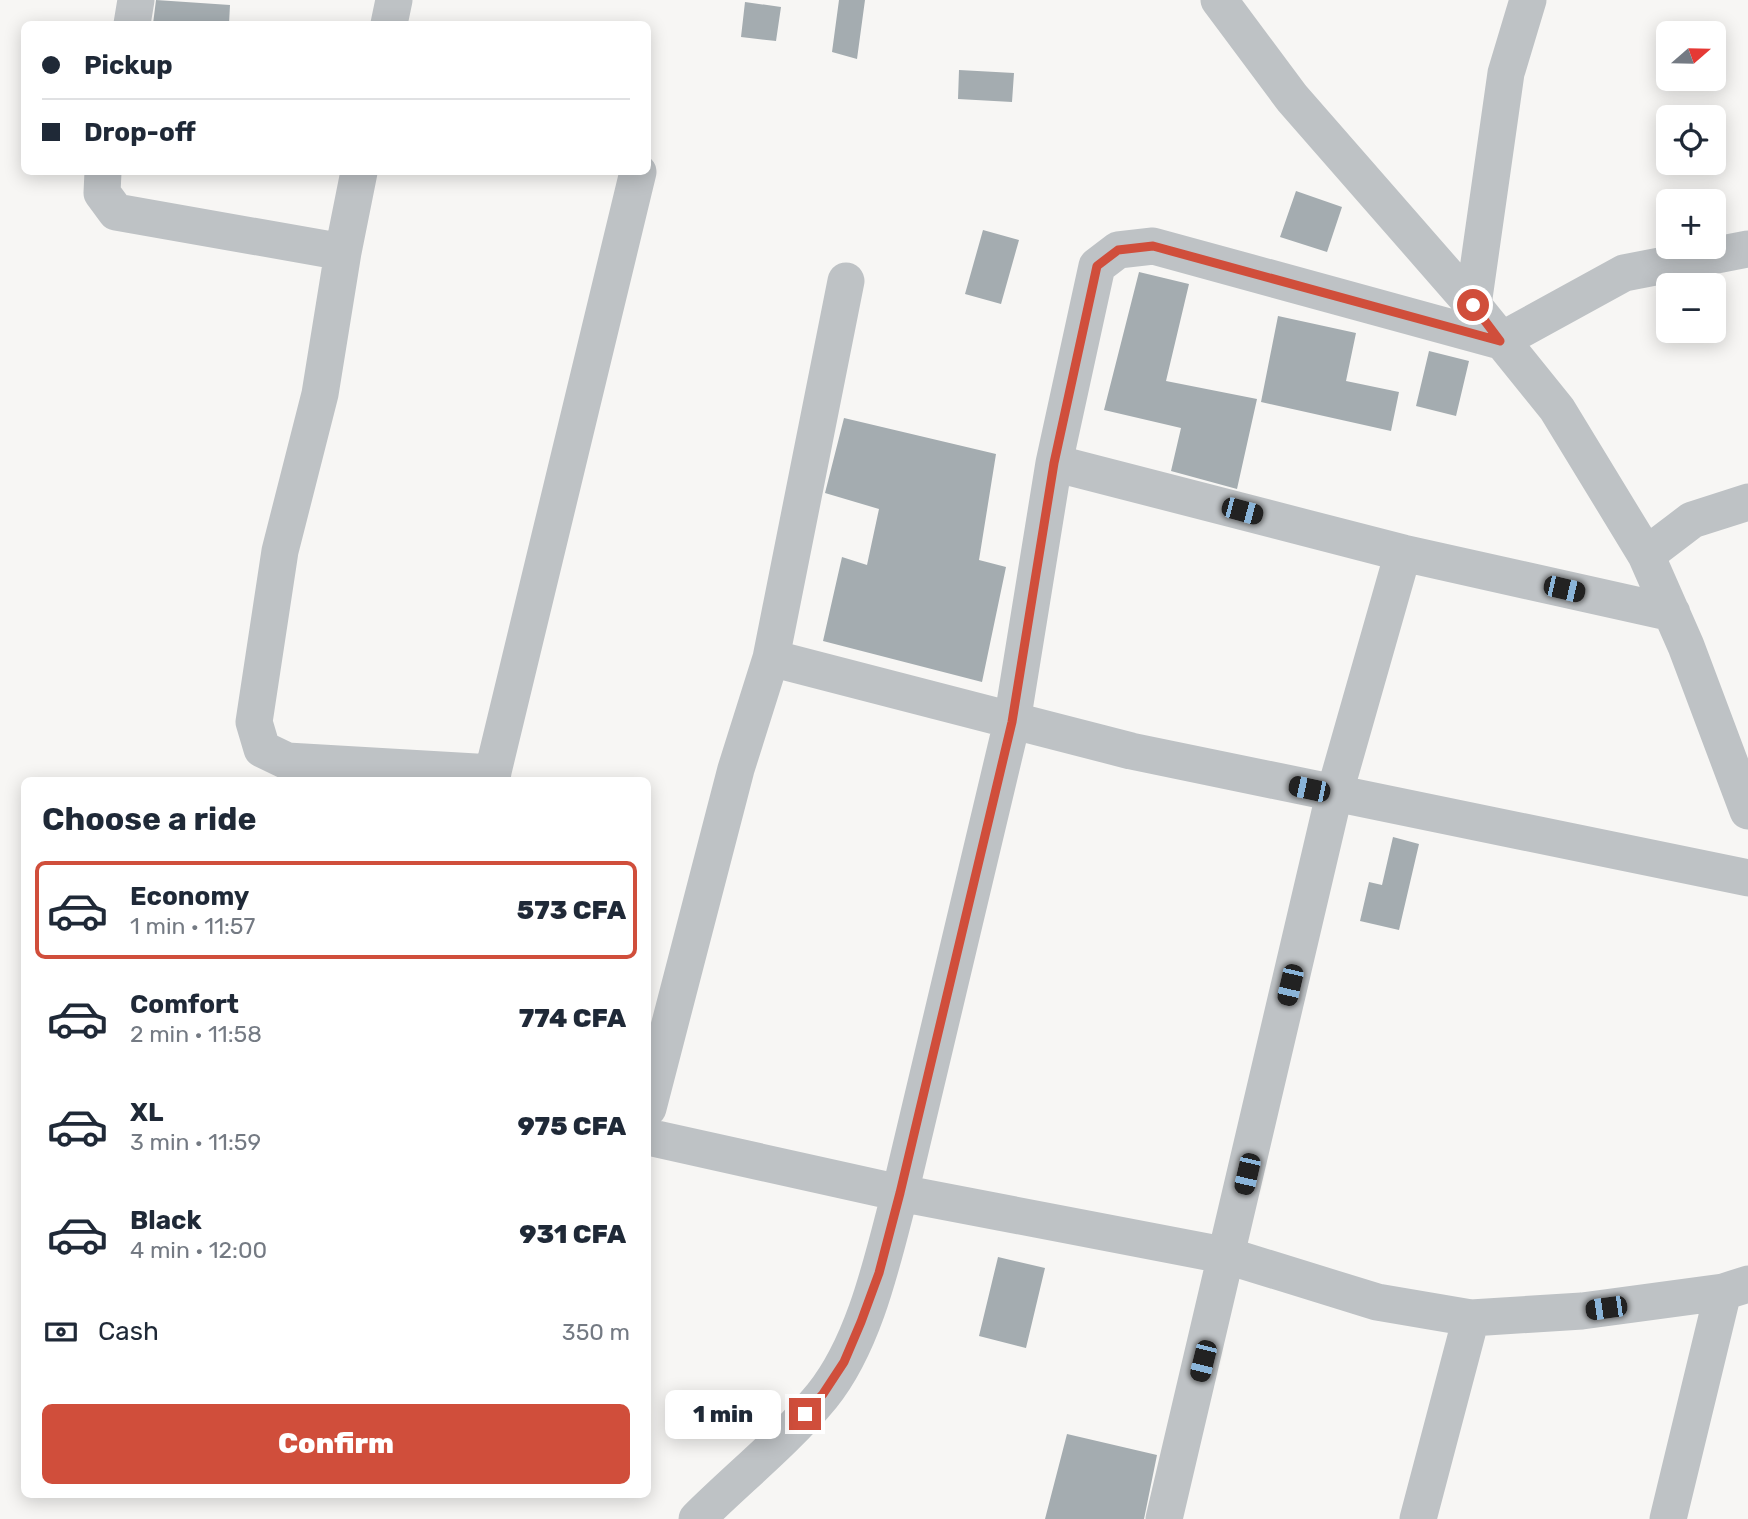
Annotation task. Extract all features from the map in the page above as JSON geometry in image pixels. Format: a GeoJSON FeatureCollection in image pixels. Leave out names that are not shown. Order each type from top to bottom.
{"type":"FeatureCollection","features":[{"type":"Feature","properties":{"kind":"street"},"geometry":{"type":"LineString","coordinates":[[132,21],[136,0]]}},
{"type":"Feature","properties":{"kind":"street"},"geometry":{"type":"LineString","coordinates":[[390,21],[394,0]]}},
{"type":"Feature","properties":{"kind":"street"},"geometry":{"type":"LineString","coordinates":[[1219,0],[1292,98],[1473,305],[1557,409],[1646,555],[1735,741],[1748,811]]}},
{"type":"Feature","properties":{"kind":"street"},"geometry":{"type":"LineString","coordinates":[[1473,305],[1506,73],[1528,0]]}},
{"type":"Feature","properties":{"kind":"street"},"geometry":{"type":"LineString","coordinates":[[103,175],[102,193],[116,212],[343,252]]}},
{"type":"Feature","properties":{"kind":"street"},"geometry":{"type":"LineString","coordinates":[[358,175],[320,394],[280,551],[254,722],[262,749],[288,761],[492,777],[637,175]]}},
{"type":"Feature","properties":{"kind":"street"},"geometry":{"type":"LineString","coordinates":[[696,1519],[786,1434],[823,1394],[844,1362],[879,1273],[1012,722],[1054,463],[1097,266],[1118,250],[1153,246],[1500,341],[1624,273],[1748,248]]}},
{"type":"Feature","properties":{"kind":"street"},"geometry":{"type":"LineString","coordinates":[[651,1096],[736,769],[771,658],[846,281]]}},
{"type":"Feature","properties":{"kind":"street"},"geometry":{"type":"LineString","coordinates":[[1054,463],[1404,553],[1672,613]]}},
{"type":"Feature","properties":{"kind":"street"},"geometry":{"type":"LineString","coordinates":[[1646,555],[1692,520],[1748,502]]}},
{"type":"Feature","properties":{"kind":"street"},"geometry":{"type":"LineString","coordinates":[[1164,1519],[1334,795],[1404,553]]}},
{"type":"Feature","properties":{"kind":"street"},"geometry":{"type":"LineString","coordinates":[[771,658],[1131,751],[1334,795],[1748,878]]}},
{"type":"Feature","properties":{"kind":"street"},"geometry":{"type":"LineString","coordinates":[[651,1138],[900,1193],[1228,1255],[1377,1302],[1471,1318],[1582,1311],[1736,1288],[1668,1519]]}},
{"type":"Feature","properties":{"kind":"street"},"geometry":{"type":"LineString","coordinates":[[1418,1519],[1471,1318]]}},
{"type":"Feature","properties":{"kind":"building"},"geometry":{"type":"Polygon","coordinates":[[[156,0],[230,5],[229,21],[153,21],[156,0]]]}},
{"type":"Feature","properties":{"kind":"building"},"geometry":{"type":"Polygon","coordinates":[[[839,0],[865,0],[857,59],[832,52],[839,0]]]}},
{"type":"Feature","properties":{"kind":"building"},"geometry":{"type":"Polygon","coordinates":[[[745,2],[781,7],[776,41],[741,37],[745,2]]]}},
{"type":"Feature","properties":{"kind":"building"},"geometry":{"type":"Polygon","coordinates":[[[959,70],[1014,73],[1012,102],[958,99],[959,70]]]}},
{"type":"Feature","properties":{"kind":"building"},"geometry":{"type":"Polygon","coordinates":[[[1296,191],[1342,207],[1327,252],[1280,237],[1296,191]]]}},
{"type":"Feature","properties":{"kind":"building"},"geometry":{"type":"Polygon","coordinates":[[[983,230],[1019,240],[1001,304],[965,294],[983,230]]]}},
{"type":"Feature","properties":{"kind":"building"},"geometry":{"type":"Polygon","coordinates":[[[1139,272],[1189,284],[1166,381],[1257,399],[1237,489],[1171,471],[1181,428],[1104,410],[1139,272]]]}},
{"type":"Feature","properties":{"kind":"building"},"geometry":{"type":"Polygon","coordinates":[[[1278,316],[1356,333],[1346,381],[1399,392],[1391,431],[1261,402],[1278,316]]]}},
{"type":"Feature","properties":{"kind":"building"},"geometry":{"type":"Polygon","coordinates":[[[1429,351],[1469,361],[1456,416],[1416,406],[1429,351]]]}},
{"type":"Feature","properties":{"kind":"building"},"geometry":{"type":"Polygon","coordinates":[[[844,418],[996,454],[979,560],[1006,567],[982,682],[823,641],[842,557],[867,565],[879,509],[825,493],[844,418]]]}},
{"type":"Feature","properties":{"kind":"building"},"geometry":{"type":"Polygon","coordinates":[[[1393,837],[1419,844],[1399,930],[1360,921],[1369,882],[1382,885],[1393,837]]]}},
{"type":"Feature","properties":{"kind":"building"},"geometry":{"type":"Polygon","coordinates":[[[998,1257],[1045,1268],[1026,1348],[979,1336],[998,1257]]]}},
{"type":"Feature","properties":{"kind":"building"},"geometry":{"type":"Polygon","coordinates":[[[1067,1434],[1157,1455],[1144,1519],[1045,1519],[1067,1434]]]}},
{"type":"Feature","properties":{"kind":"route"},"geometry":{"type":"LineString","coordinates":[[805,1414],[823,1394],[844,1362],[879,1273],[900,1193],[1012,722],[1054,463],[1097,266],[1118,250],[1153,246],[1500,341],[1473,305]]}}]}
